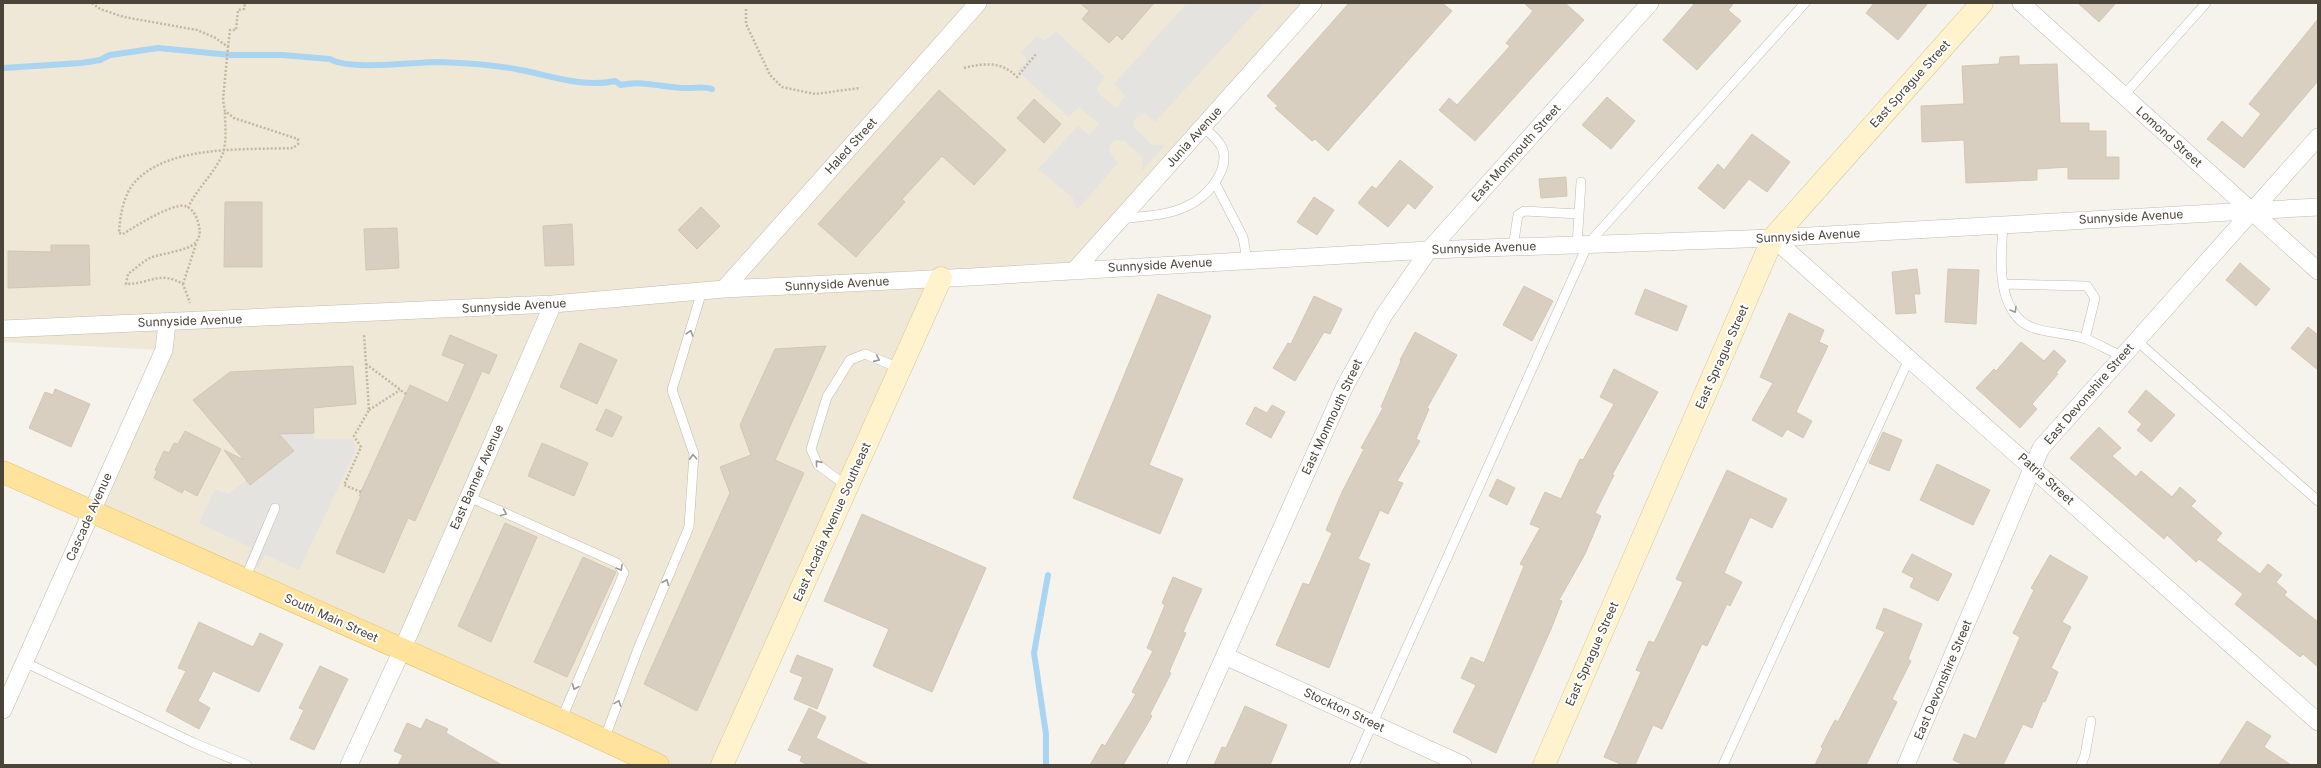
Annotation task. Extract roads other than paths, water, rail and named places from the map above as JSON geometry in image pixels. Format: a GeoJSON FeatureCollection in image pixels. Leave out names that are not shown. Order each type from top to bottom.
{"type":"FeatureCollection","features":[{"type":"Feature","properties":{"kind":"main road","name":"East Sprague Street"},"geometry":{"type":"LineString","coordinates":[[1544,765],[1773,238],[1982,3]]}},
{"type":"Feature","properties":{"kind":"main road","name":"East Acadia Avenue Southeast"},"geometry":{"type":"LineString","coordinates":[[722,765],[901,370],[941,278]]}},
{"type":"Feature","properties":{"kind":"main road","name":"South Main Street"},"geometry":{"type":"LineString","coordinates":[[3,472],[92,510],[658,765]]}},
{"type":"Feature","properties":{"kind":"street","name":"Haled Street"},"geometry":{"type":"LineString","coordinates":[[724,289],[978,3]]}},
{"type":"Feature","properties":{"kind":"street","name":"Junia Avenue"},"geometry":{"type":"LineString","coordinates":[[1075,270],[1314,3]]}},
{"type":"Feature","properties":{"kind":"street","name":"East Monmouth Street"},"geometry":{"type":"LineString","coordinates":[[1176,765],[1345,386],[1384,315],[1429,250],[1650,3]]}},
{"type":"Feature","properties":{"kind":"street","name":"Lomond Street"},"geometry":{"type":"LineString","coordinates":[[2020,3],[2318,271]]}},
{"type":"Feature","properties":{"kind":"street","name":"East Devonshire Street"},"geometry":{"type":"LineString","coordinates":[[1906,765],[2034,469],[2041,448],[2251,210],[2318,137]]}},
{"type":"Feature","properties":{"kind":"street","name":"Sunnyside Avenue"},"geometry":{"type":"LineString","coordinates":[[3,329],[191,322],[553,304],[724,289],[1247,260],[1429,250],[1773,238],[2318,207]]}},
{"type":"Feature","properties":{"kind":"street","name":"Patria Street"},"geometry":{"type":"LineString","coordinates":[[1773,238],[2318,722]]}},
{"type":"Feature","properties":{"kind":"street","name":"East Banner Avenue"},"geometry":{"type":"LineString","coordinates":[[349,765],[402,650],[553,304]]}},
{"type":"Feature","properties":{"kind":"street","name":"Cascade Avenue"},"geometry":{"type":"LineString","coordinates":[[3,710],[164,350],[167,323]]}},
{"type":"Feature","properties":{"kind":"street","name":"Stockton Street"},"geometry":{"type":"LineString","coordinates":[[1225,656],[1463,765]]}},
{"type":"Feature","properties":{"kind":"lane"},"geometry":{"type":"LineString","coordinates":[[1354,765],[1451,552],[1583,245],[1805,3]]}},
{"type":"Feature","properties":{"kind":"lane"},"geometry":{"type":"LineString","coordinates":[[2124,96],[2206,3]]}},
{"type":"Feature","properties":{"kind":"lane"},"geometry":{"type":"LineString","coordinates":[[1121,220],[1167,213],[1186,207],[1203,195],[1215,183],[1224,167],[1223,150],[1217,140],[1203,127]]}},
{"type":"Feature","properties":{"kind":"lane"},"geometry":{"type":"LineString","coordinates":[[1581,182],[1579,214],[1583,245]]}},
{"type":"Feature","properties":{"kind":"lane"},"geometry":{"type":"LineString","coordinates":[[1215,183],[1243,237],[1247,260]]}},
{"type":"Feature","properties":{"kind":"lane"},"geometry":{"type":"LineString","coordinates":[[1513,247],[1518,215],[1524,211],[1579,214]]}},
{"type":"Feature","properties":{"kind":"lane"},"geometry":{"type":"LineString","coordinates":[[2003,225],[2000,260],[2003,284],[2015,312],[2022,321],[2033,328],[2085,339],[2122,356]]}},
{"type":"Feature","properties":{"kind":"lane"},"geometry":{"type":"LineString","coordinates":[[2003,284],[2088,286],[2095,298],[2085,339]]}},
{"type":"Feature","properties":{"kind":"lane"},"geometry":{"type":"LineString","coordinates":[[604,740],[638,649],[689,527],[694,454],[672,390],[702,291]]}},
{"type":"Feature","properties":{"kind":"lane"},"geometry":{"type":"LineString","coordinates":[[2136,340],[2318,501]]}},
{"type":"Feature","properties":{"kind":"lane"},"geometry":{"type":"LineString","coordinates":[[848,487],[818,465],[811,449],[827,397],[850,360],[865,354],[901,370]]}},
{"type":"Feature","properties":{"kind":"lane"},"geometry":{"type":"LineString","coordinates":[[1724,765],[1909,359]]}},
{"type":"Feature","properties":{"kind":"lane"},"geometry":{"type":"LineString","coordinates":[[469,497],[618,563],[624,573],[561,720]]}},
{"type":"Feature","properties":{"kind":"lane"},"geometry":{"type":"LineString","coordinates":[[245,579],[275,508]]}},
{"type":"Feature","properties":{"kind":"lane"},"geometry":{"type":"LineString","coordinates":[[24,662],[194,743],[247,765]]}},
{"type":"Feature","properties":{"kind":"lane"},"geometry":{"type":"LineString","coordinates":[[2080,765],[2085,755],[2091,721]]}},
{"type":"Feature","properties":{"kind":"waterway"},"geometry":{"type":"LineString","coordinates":[[3,68],[81,63],[100,60],[110,55],[158,48],[231,55],[282,55],[330,59],[339,63],[352,65],[439,62],[470,64],[511,68],[580,82],[603,83],[615,81],[621,85],[638,83],[679,88],[703,87],[712,89]]}},
{"type":"Feature","properties":{"kind":"waterway"},"geometry":{"type":"LineString","coordinates":[[1046,765],[1046,734],[1034,653],[1048,575]]}}]}
